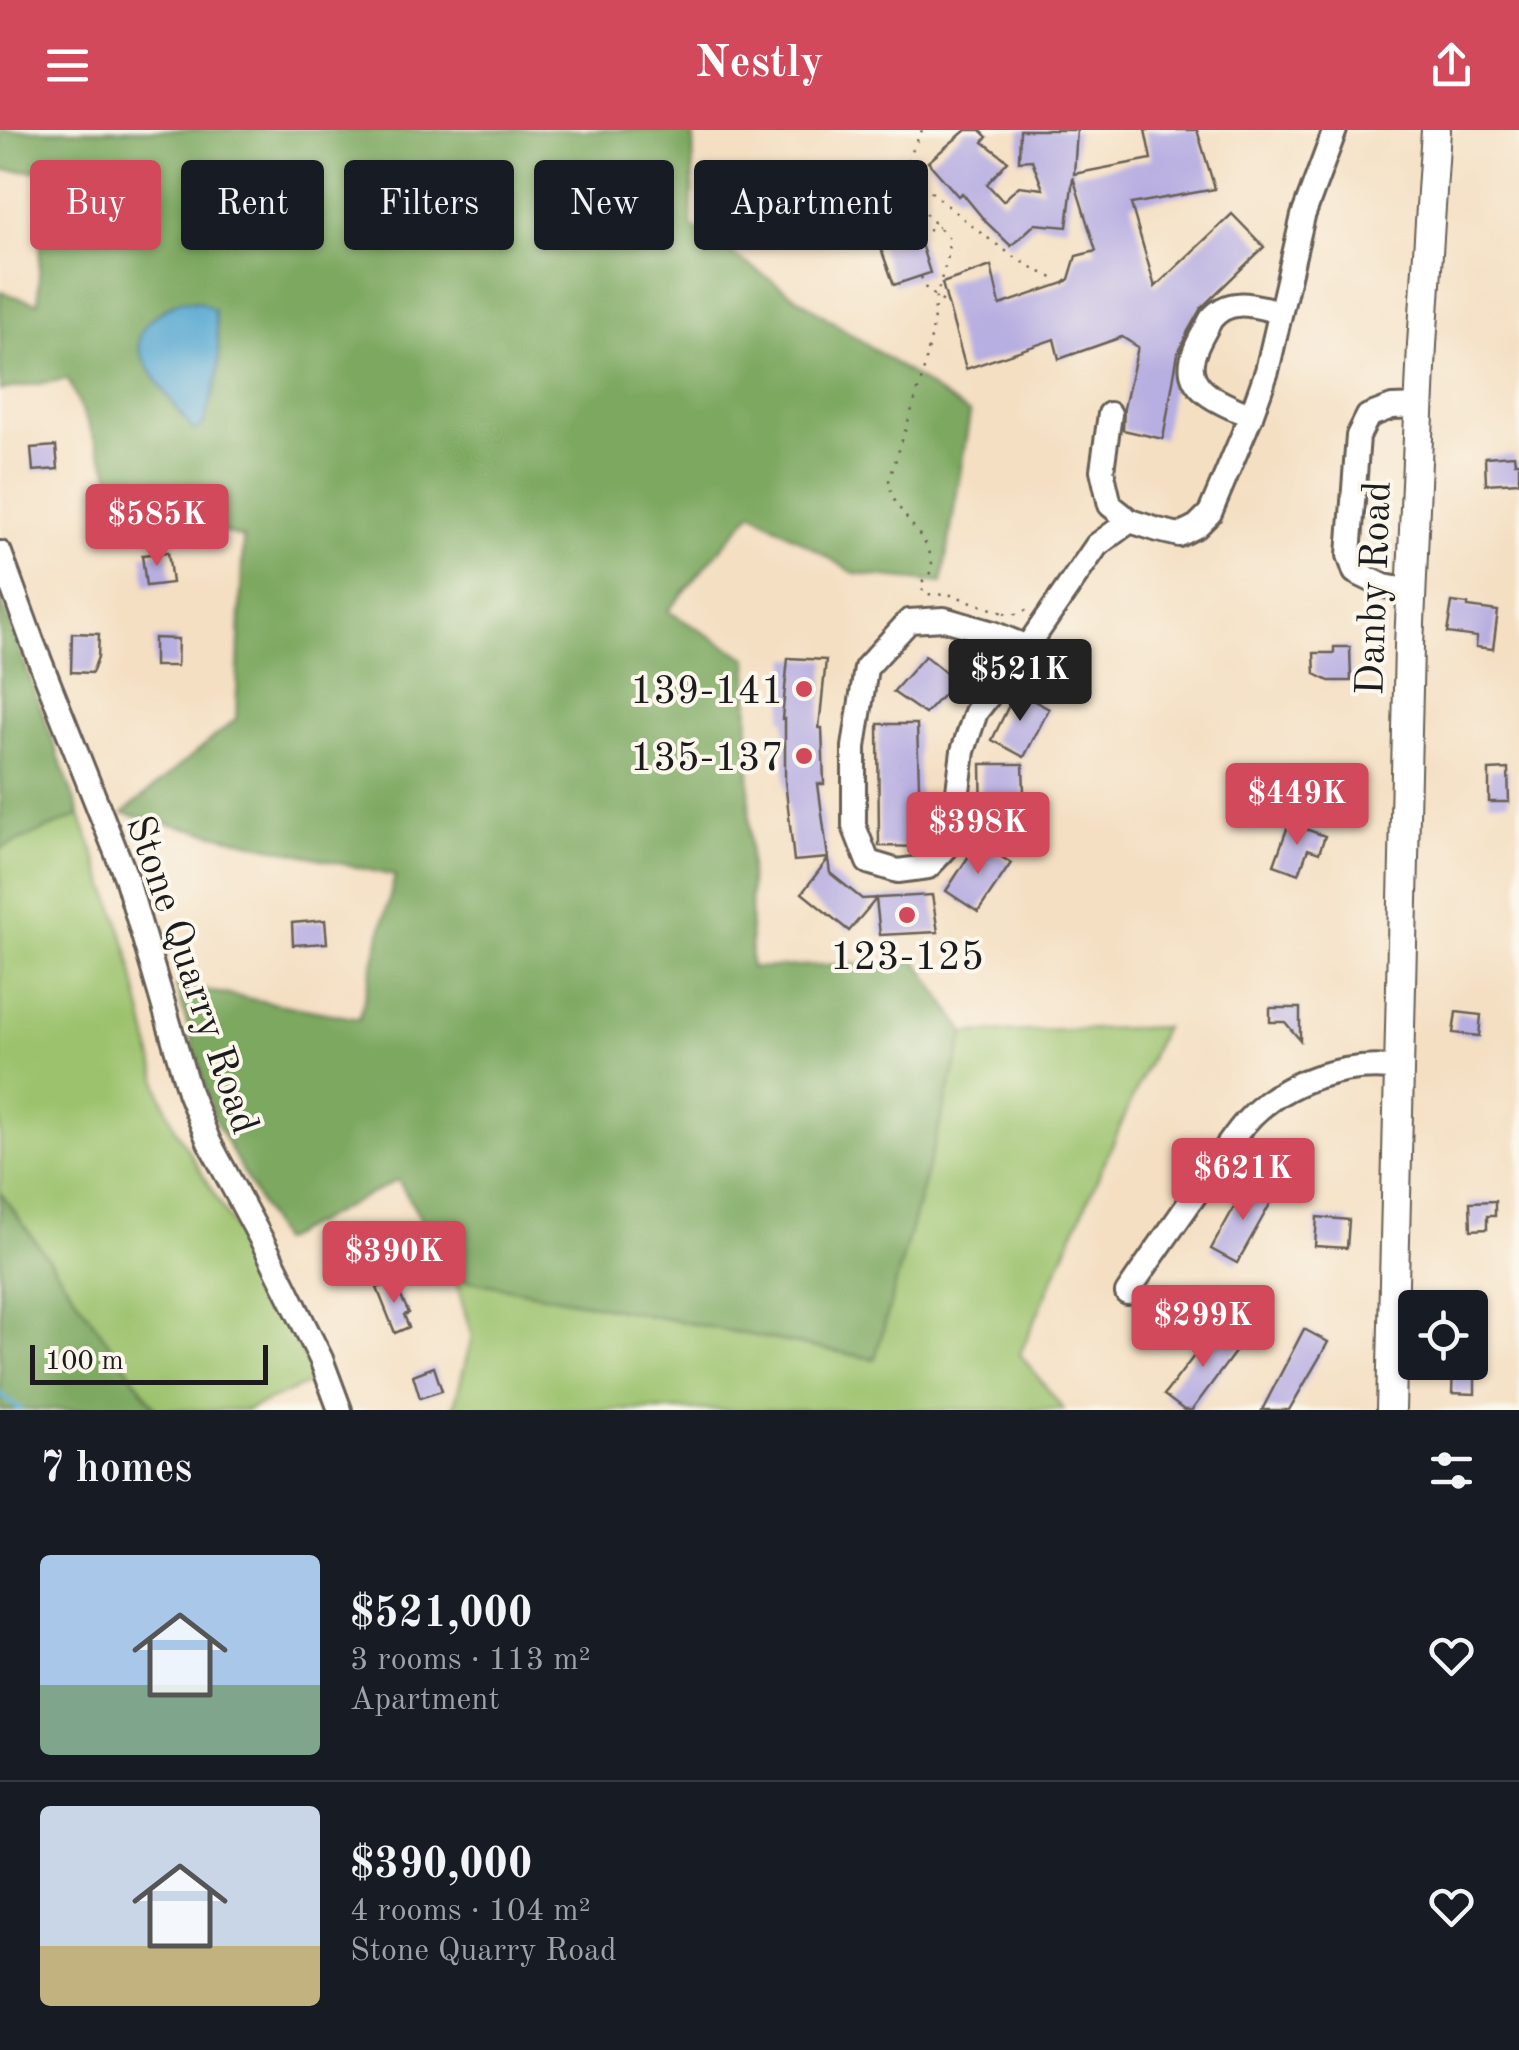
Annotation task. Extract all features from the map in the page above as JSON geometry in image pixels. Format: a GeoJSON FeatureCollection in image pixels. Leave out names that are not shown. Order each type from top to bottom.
{"type":"FeatureCollection","features":[{"type":"Feature","properties":{"kind":"main road","name":"Danby Road"},"geometry":{"type":"LineString","coordinates":[[1391,1410],[1411,592],[1436,130]]}},
{"type":"Feature","properties":{"kind":"street"},"geometry":{"type":"LineString","coordinates":[[1110,414],[1102,470],[1110,505],[1130,520],[1179,534],[1198,526],[1210,513],[1252,416],[1267,371],[1303,216],[1335,130]]}},
{"type":"Feature","properties":{"kind":"street"},"geometry":{"type":"LineString","coordinates":[[1252,416],[1205,393],[1191,372],[1192,358],[1211,319],[1226,307],[1238,303],[1280,312]]}},
{"type":"Feature","properties":{"kind":"street"},"geometry":{"type":"LineString","coordinates":[[1411,592],[1384,586],[1355,572],[1349,555],[1358,436],[1368,416],[1392,407],[1420,406]]}},
{"type":"Feature","properties":{"kind":"street"},"geometry":{"type":"LineString","coordinates":[[1027,647],[998,623],[909,621],[866,668],[854,748],[854,826],[868,862],[898,870],[928,867],[946,848],[963,751],[976,712],[1027,647],[1097,545],[1130,520]]}},
{"type":"Feature","properties":{"kind":"street","name":"Stone Quarry Road"},"geometry":{"type":"LineString","coordinates":[[0,553],[126,877],[189,1092],[208,1142],[321,1359],[340,1410]]}},
{"type":"Feature","properties":{"kind":"street"},"geometry":{"type":"LineString","coordinates":[[1127,1293],[1258,1110],[1284,1092],[1322,1076],[1369,1067],[1400,1069]]}},
{"type":"Feature","properties":{"kind":"path"},"geometry":{"type":"LineString","coordinates":[[910,160],[922,130]]}},
{"type":"Feature","properties":{"kind":"path"},"geometry":{"type":"LineString","coordinates":[[928,188],[1003,249],[1055,279]]}},
{"type":"Feature","properties":{"kind":"path"},"geometry":{"type":"LineString","coordinates":[[928,216],[949,238],[948,256],[922,378],[889,481],[893,497],[924,542],[933,567],[930,577],[920,584],[924,594],[952,595],[998,623],[1031,607]]}},
{"type":"Feature","properties":{"kind":"path"},"geometry":{"type":"LineString","coordinates":[[928,231],[939,227]]}},
{"type":"Feature","properties":{"kind":"path"},"geometry":{"type":"LineString","coordinates":[[921,276],[926,289],[946,304]]}},
{"type":"Feature","properties":{"kind":"green space"},"geometry":{"type":"Polygon","coordinates":[[[0,130],[694,130],[694,250],[727,250],[970,414],[942,583],[856,574],[752,512],[668,611],[748,659],[751,968],[917,961],[965,1033],[875,1359],[455,1278],[398,1180],[280,1241],[215,1120],[176,985],[359,1019],[395,876],[123,813],[236,719],[243,538],[120,497],[68,379],[0,390],[0,292],[38,303],[40,250],[161,250],[161,160],[30,160],[30,171],[0,170],[0,130]]]}},
{"type":"Feature","properties":{"kind":"green space"},"geometry":{"type":"Polygon","coordinates":[[[0,597],[118,919],[161,1095],[176,1130],[259,1269],[314,1381],[247,1410],[0,1410],[0,597]]]}},
{"type":"Feature","properties":{"kind":"green space"},"geometry":{"type":"Polygon","coordinates":[[[0,597],[80,815],[0,849],[0,597]]]}},
{"type":"Feature","properties":{"kind":"green space"},"geometry":{"type":"Polygon","coordinates":[[[1164,1027],[1020,1354],[1064,1410],[453,1410],[472,1337],[455,1278],[874,1359],[965,1033],[1164,1027]]]}},
{"type":"Feature","properties":{"kind":"green space"},"geometry":{"type":"Polygon","coordinates":[[[0,1192],[157,1410],[0,1410],[0,1192]]]}},
{"type":"Feature","properties":{"kind":"water"},"geometry":{"type":"Polygon","coordinates":[[[181,301],[200,302],[214,310],[217,334],[216,382],[204,424],[194,431],[153,375],[139,344],[148,323],[181,301]]]}},
{"type":"Feature","properties":{"kind":"building"},"geometry":{"type":"Polygon","coordinates":[[[966,130],[980,130],[987,137],[983,142],[1008,161],[987,184],[1003,201],[1019,186],[1043,189],[1032,160],[1019,161],[1020,130],[1077,130],[1074,174],[1151,159],[1145,130],[1197,130],[1215,189],[1131,204],[1155,287],[1232,214],[1264,247],[1201,308],[1188,331],[1178,353],[1163,439],[1123,430],[1138,347],[1122,337],[1059,359],[1054,339],[966,369],[942,283],[991,266],[1000,305],[1064,283],[1076,256],[1096,251],[1073,177],[1067,227],[1035,224],[1011,246],[928,162],[966,130]]]}},
{"type":"Feature","properties":{"kind":"building"},"geometry":{"type":"Polygon","coordinates":[[[881,250],[923,250],[930,273],[894,285],[881,250]]]}},
{"type":"Feature","properties":{"kind":"building"},"geometry":{"type":"Polygon","coordinates":[[[56,446],[58,469],[33,471],[31,448],[56,446]]]}},
{"type":"Feature","properties":{"kind":"building"},"geometry":{"type":"Polygon","coordinates":[[[1514,455],[1515,462],[1519,462],[1519,482],[1486,484],[1485,457],[1514,455]]]}},
{"type":"Feature","properties":{"kind":"building"},"geometry":{"type":"Polygon","coordinates":[[[168,552],[172,583],[146,586],[142,555],[168,552]]]}},
{"type":"Feature","properties":{"kind":"building"},"geometry":{"type":"Polygon","coordinates":[[[1452,602],[1498,611],[1493,649],[1476,647],[1477,637],[1447,633],[1452,602]]]}},
{"type":"Feature","properties":{"kind":"building"},"geometry":{"type":"Polygon","coordinates":[[[72,633],[99,634],[98,657],[92,673],[71,672],[72,633]]]}},
{"type":"Feature","properties":{"kind":"building"},"geometry":{"type":"Polygon","coordinates":[[[154,638],[178,639],[177,666],[154,666],[154,638]]]}},
{"type":"Feature","properties":{"kind":"building"},"geometry":{"type":"Polygon","coordinates":[[[1334,647],[1350,647],[1351,681],[1329,681],[1315,674],[1314,653],[1334,653],[1334,647]]]}},
{"type":"Feature","properties":{"kind":"building"},"geometry":{"type":"Polygon","coordinates":[[[925,656],[956,681],[925,714],[893,692],[925,656]]]}},
{"type":"Feature","properties":{"kind":"building"},"geometry":{"type":"Polygon","coordinates":[[[788,658],[826,660],[819,728],[824,784],[818,784],[828,858],[794,861],[782,719],[788,658]]]}},
{"type":"Feature","properties":{"kind":"building"},"geometry":{"type":"Polygon","coordinates":[[[1016,691],[1049,709],[1024,757],[992,740],[1016,691]]]}},
{"type":"Feature","properties":{"kind":"building"},"geometry":{"type":"Polygon","coordinates":[[[878,724],[917,724],[921,847],[879,846],[878,724]]]}},
{"type":"Feature","properties":{"kind":"building"},"geometry":{"type":"Polygon","coordinates":[[[981,764],[1023,764],[1025,822],[982,822],[981,764]]]}},
{"type":"Feature","properties":{"kind":"building"},"geometry":{"type":"Polygon","coordinates":[[[1508,769],[1509,802],[1489,802],[1489,770],[1508,769]]]}},
{"type":"Feature","properties":{"kind":"building"},"geometry":{"type":"Polygon","coordinates":[[[1289,823],[1325,836],[1319,853],[1308,849],[1299,874],[1274,865],[1289,823]]]}},
{"type":"Feature","properties":{"kind":"building"},"geometry":{"type":"Polygon","coordinates":[[[978,842],[1011,863],[978,912],[946,891],[978,842]]]}},
{"type":"Feature","properties":{"kind":"building"},"geometry":{"type":"Polygon","coordinates":[[[828,859],[830,873],[862,899],[932,895],[938,932],[880,935],[876,899],[849,931],[802,893],[828,859]]]}},
{"type":"Feature","properties":{"kind":"building"},"geometry":{"type":"Polygon","coordinates":[[[325,920],[327,943],[293,945],[292,923],[325,920]]]}},
{"type":"Feature","properties":{"kind":"building"},"geometry":{"type":"Polygon","coordinates":[[[1270,1008],[1300,1008],[1300,1040],[1285,1022],[1270,1022],[1270,1008]]]}},
{"type":"Feature","properties":{"kind":"building"},"geometry":{"type":"Polygon","coordinates":[[[1456,1012],[1481,1015],[1479,1036],[1453,1033],[1456,1012]]]}},
{"type":"Feature","properties":{"kind":"building"},"geometry":{"type":"Polygon","coordinates":[[[1248,1182],[1274,1197],[1237,1263],[1211,1249],[1248,1182]]]}},
{"type":"Feature","properties":{"kind":"building"},"geometry":{"type":"Polygon","coordinates":[[[1495,1201],[1495,1216],[1487,1216],[1487,1229],[1471,1230],[1470,1202],[1495,1201]]]}},
{"type":"Feature","properties":{"kind":"building"},"geometry":{"type":"Polygon","coordinates":[[[1317,1217],[1349,1220],[1347,1248],[1315,1246],[1317,1217]]]}},
{"type":"Feature","properties":{"kind":"building"},"geometry":{"type":"Polygon","coordinates":[[[394,1282],[409,1313],[404,1315],[409,1327],[395,1333],[377,1288],[394,1282]]]}},
{"type":"Feature","properties":{"kind":"building"},"geometry":{"type":"Polygon","coordinates":[[[1217,1326],[1241,1344],[1192,1410],[1184,1410],[1164,1395],[1217,1326]]]}},
{"type":"Feature","properties":{"kind":"building"},"geometry":{"type":"Polygon","coordinates":[[[1304,1329],[1328,1342],[1289,1410],[1262,1410],[1304,1329]]]}},
{"type":"Feature","properties":{"kind":"building"},"geometry":{"type":"Polygon","coordinates":[[[434,1367],[442,1391],[420,1398],[413,1375],[434,1367]]]}},
{"type":"Feature","properties":{"kind":"building"},"geometry":{"type":"Polygon","coordinates":[[[1452,1380],[1475,1380],[1475,1394],[1452,1393],[1452,1380]]]}},
{"type":"Feature","properties":{"kind":"waterway"},"geometry":{"type":"LineString","coordinates":[[0,1394],[21,1410]]}},
{"type":"Feature","properties":{"kind":"place","name":"139-141"},"geometry":{"type":"Point","coordinates":[804,689]}},
{"type":"Feature","properties":{"kind":"place","name":"135-137"},"geometry":{"type":"Point","coordinates":[804,756]}},
{"type":"Feature","properties":{"kind":"place","name":"123-125"},"geometry":{"type":"Point","coordinates":[907,915]}}]}
